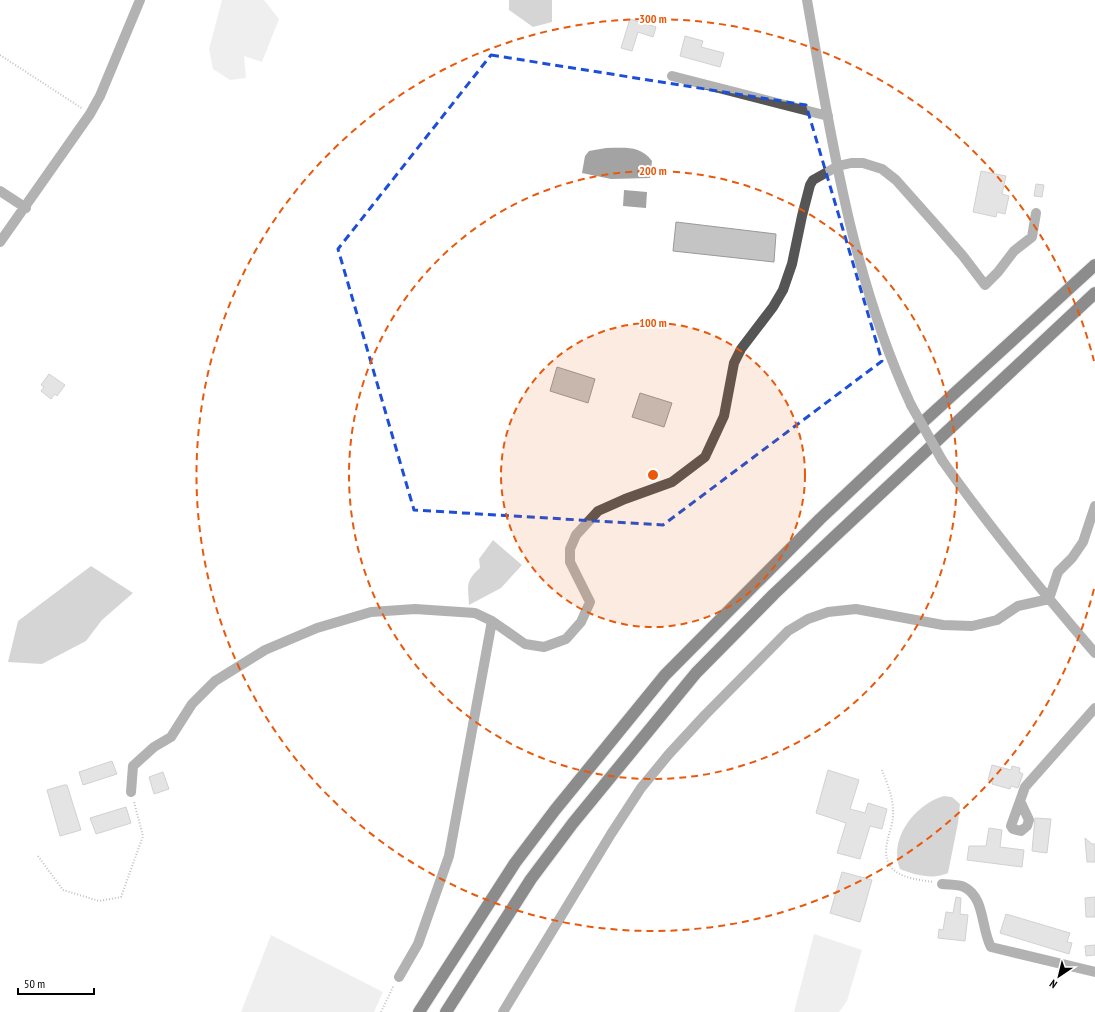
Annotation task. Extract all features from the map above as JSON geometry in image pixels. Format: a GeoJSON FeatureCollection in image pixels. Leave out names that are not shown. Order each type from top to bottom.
{"type":"FeatureCollection","features":[{"type":"Feature","properties":{"kind":"highway"},"geometry":{"type":"LineString","coordinates":[[418,1012],[515,863],[555,810],[665,675],[820,519],[923,422],[1095,265]]}},
{"type":"Feature","properties":{"kind":"highway"},"geometry":{"type":"LineString","coordinates":[[446,1012],[531,879],[577,817],[696,673],[828,543],[1095,293]]}},
{"type":"Feature","properties":{"kind":"street"},"geometry":{"type":"LineString","coordinates":[[0,242],[26,208],[90,114],[100,96],[140,0]]}},
{"type":"Feature","properties":{"kind":"street"},"geometry":{"type":"LineString","coordinates":[[807,0],[838,166],[865,283],[886,347],[911,405],[942,460],[968,498],[1049,599],[1095,653]]}},
{"type":"Feature","properties":{"kind":"street"},"geometry":{"type":"LineString","coordinates":[[672,76],[828,116]]}},
{"type":"Feature","properties":{"kind":"street"},"geometry":{"type":"LineString","coordinates":[[131,792],[133,766],[154,747],[171,737],[192,704],[215,681],[265,650],[317,628],[371,612],[415,608],[475,613],[492,621],[526,644],[544,647],[566,639],[582,622],[590,602],[570,562],[570,549],[576,535],[598,511],[625,499],[672,482],[705,456],[724,416],[734,363],[750,335],[773,307],[783,290],[792,264],[810,186],[813,180],[838,166],[851,163],[863,163],[882,169],[896,180],[963,256],[985,285],[998,272],[1014,251],[1032,237],[1036,213]]}},
{"type":"Feature","properties":{"kind":"street"},"geometry":{"type":"LineString","coordinates":[[0,191],[26,208]]}},
{"type":"Feature","properties":{"kind":"street"},"geometry":{"type":"LineString","coordinates":[[1049,599],[1058,572],[1072,558],[1083,542],[1095,506]]}},
{"type":"Feature","properties":{"kind":"street"},"geometry":{"type":"LineString","coordinates":[[503,1012],[611,834],[641,788],[669,754],[705,715],[788,631],[808,620],[828,612],[856,609],[943,625],[972,626],[997,620],[1018,606],[1049,599]]}},
{"type":"Feature","properties":{"kind":"street"},"geometry":{"type":"LineString","coordinates":[[398,977],[418,944],[449,856],[492,621]]}},
{"type":"Feature","properties":{"kind":"street"},"geometry":{"type":"LineString","coordinates":[[1020,801],[1026,787],[1095,708]]}},
{"type":"Feature","properties":{"kind":"street"},"geometry":{"type":"LineString","coordinates":[[942,884],[963,886],[972,894],[978,903],[986,938],[991,947],[1095,972]]}},
{"type":"Feature","properties":{"kind":"path"},"geometry":{"type":"LineString","coordinates":[[0,55],[90,114]]}},
{"type":"Feature","properties":{"kind":"path"},"geometry":{"type":"LineString","coordinates":[[882,770],[891,796],[894,813],[884,852],[889,866],[907,878],[942,884]]}},
{"type":"Feature","properties":{"kind":"path"},"geometry":{"type":"LineString","coordinates":[[38,856],[63,890],[99,901],[121,897],[143,836],[131,792]]}},
{"type":"Feature","properties":{"kind":"path"},"geometry":{"type":"LineString","coordinates":[[381,1012],[398,977]]}},
{"type":"Feature","properties":{"kind":"highlighted area"},"geometry":{"type":"Polygon","coordinates":[[[491,55],[806,105],[882,361],[663,525],[414,510],[338,249],[491,55]]]}},
{"type":"Feature","properties":{"kind":"shaded area"},"geometry":{"type":"Polygon","coordinates":[[[222,0],[264,0],[279,19],[262,62],[244,56],[246,78],[230,80],[213,69],[209,49],[222,0]]]}},
{"type":"Feature","properties":{"kind":"shaded area"},"geometry":{"type":"Polygon","coordinates":[[[509,0],[552,0],[552,22],[533,27],[509,10],[509,0]]]}},
{"type":"Feature","properties":{"kind":"shaded area"},"geometry":{"type":"Polygon","coordinates":[[[606,148],[632,148],[642,152],[652,161],[650,178],[611,179],[582,173],[585,156],[589,151],[606,148]]]}},
{"type":"Feature","properties":{"kind":"shaded area"},"geometry":{"type":"Polygon","coordinates":[[[624,190],[647,192],[646,208],[623,206],[624,190]]]}},
{"type":"Feature","properties":{"kind":"shaded area"},"geometry":{"type":"Polygon","coordinates":[[[493,540],[522,565],[501,588],[469,605],[468,584],[480,568],[479,559],[493,540]]]}},
{"type":"Feature","properties":{"kind":"shaded area"},"geometry":{"type":"Polygon","coordinates":[[[91,566],[133,593],[102,620],[86,641],[42,664],[8,662],[18,621],[91,566]]]}},
{"type":"Feature","properties":{"kind":"shaded area"},"geometry":{"type":"Polygon","coordinates":[[[944,796],[952,797],[960,804],[958,823],[948,873],[937,876],[924,876],[900,869],[897,858],[898,846],[901,835],[907,824],[923,807],[933,800],[944,796]]]}},
{"type":"Feature","properties":{"kind":"shaded area"},"geometry":{"type":"Polygon","coordinates":[[[814,934],[862,950],[847,1001],[839,1012],[794,1012],[814,934]]]}},
{"type":"Feature","properties":{"kind":"shaded area"},"geometry":{"type":"Polygon","coordinates":[[[271,935],[383,992],[374,1012],[241,1012],[271,935]]]}},
{"type":"Feature","properties":{"kind":"building"},"geometry":{"type":"Polygon","coordinates":[[[630,19],[656,27],[653,37],[638,32],[632,51],[621,48],[630,19]]]}},
{"type":"Feature","properties":{"kind":"building"},"geometry":{"type":"Polygon","coordinates":[[[685,36],[703,41],[701,47],[724,53],[720,67],[680,56],[685,36]]]}},
{"type":"Feature","properties":{"kind":"building"},"geometry":{"type":"Polygon","coordinates":[[[981,171],[1006,176],[1002,194],[1009,196],[1005,214],[997,212],[996,217],[973,212],[981,171]]]}},
{"type":"Feature","properties":{"kind":"building"},"geometry":{"type":"Polygon","coordinates":[[[1036,184],[1044,185],[1042,197],[1034,196],[1036,184]]]}},
{"type":"Feature","properties":{"kind":"building"},"geometry":{"type":"Polygon","coordinates":[[[676,222],[776,234],[774,262],[673,251],[676,222]]]}},
{"type":"Feature","properties":{"kind":"building"},"geometry":{"type":"Polygon","coordinates":[[[557,367],[595,379],[588,403],[550,391],[557,367]]]}},
{"type":"Feature","properties":{"kind":"building"},"geometry":{"type":"Polygon","coordinates":[[[49,374],[65,385],[57,396],[55,394],[51,399],[41,391],[44,387],[41,385],[49,374]]]}},
{"type":"Feature","properties":{"kind":"building"},"geometry":{"type":"Polygon","coordinates":[[[640,393],[672,403],[664,427],[632,417],[640,393]]]}},
{"type":"Feature","properties":{"kind":"building"},"geometry":{"type":"Polygon","coordinates":[[[112,761],[117,774],[83,785],[79,772],[112,761]]]}},
{"type":"Feature","properties":{"kind":"building"},"geometry":{"type":"Polygon","coordinates":[[[992,765],[1011,770],[1012,766],[1020,768],[1019,772],[1023,774],[1018,788],[1011,786],[1010,789],[992,784],[993,782],[988,780],[992,765]]]}},
{"type":"Feature","properties":{"kind":"building"},"geometry":{"type":"Polygon","coordinates":[[[828,770],[859,780],[850,809],[865,813],[868,803],[887,809],[882,829],[870,826],[860,859],[837,853],[846,823],[816,813],[828,770]]]}},
{"type":"Feature","properties":{"kind":"building"},"geometry":{"type":"Polygon","coordinates":[[[163,772],[169,789],[154,794],[149,777],[163,772]]]}},
{"type":"Feature","properties":{"kind":"building"},"geometry":{"type":"Polygon","coordinates":[[[67,785],[81,830],[60,836],[47,790],[67,785]]]}},
{"type":"Feature","properties":{"kind":"building"},"geometry":{"type":"Polygon","coordinates":[[[126,807],[131,823],[96,834],[90,818],[126,807]]]}},
{"type":"Feature","properties":{"kind":"building"},"geometry":{"type":"Polygon","coordinates":[[[1035,818],[1051,819],[1047,853],[1032,851],[1035,818]]]}},
{"type":"Feature","properties":{"kind":"building"},"geometry":{"type":"Polygon","coordinates":[[[989,828],[1002,830],[1000,847],[1024,850],[1022,867],[967,860],[969,846],[986,846],[989,828]]]}},
{"type":"Feature","properties":{"kind":"building"},"geometry":{"type":"Polygon","coordinates":[[[1085,838],[1092,844],[1095,844],[1095,862],[1087,862],[1085,838]]]}},
{"type":"Feature","properties":{"kind":"building"},"geometry":{"type":"Polygon","coordinates":[[[842,872],[872,880],[860,922],[830,913],[842,872]]]}},
{"type":"Feature","properties":{"kind":"building"},"geometry":{"type":"Polygon","coordinates":[[[956,897],[961,898],[960,914],[968,915],[965,941],[938,938],[939,929],[943,930],[946,912],[953,913],[956,897]]]}},
{"type":"Feature","properties":{"kind":"building"},"geometry":{"type":"Polygon","coordinates":[[[1095,897],[1095,917],[1086,917],[1085,898],[1095,897]]]}},
{"type":"Feature","properties":{"kind":"building"},"geometry":{"type":"Polygon","coordinates":[[[1006,914],[1070,933],[1067,942],[1072,943],[1069,954],[1000,933],[1006,914]]]}},
{"type":"Feature","properties":{"kind":"building"},"geometry":{"type":"Polygon","coordinates":[[[1095,945],[1095,955],[1086,956],[1085,946],[1095,945]]]}}]}
